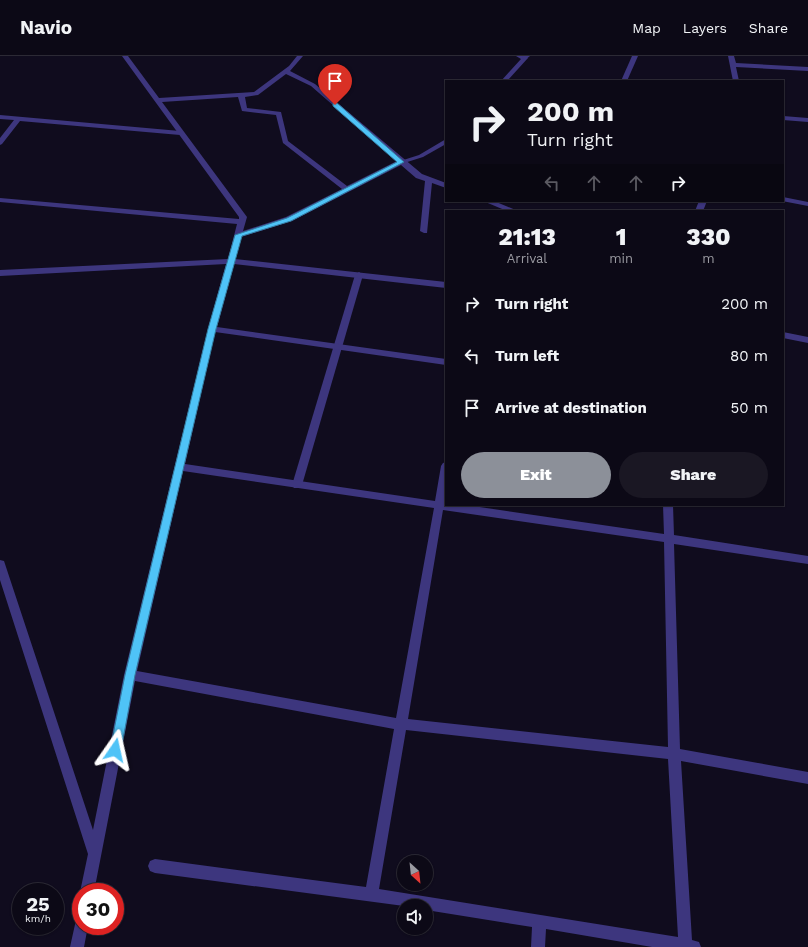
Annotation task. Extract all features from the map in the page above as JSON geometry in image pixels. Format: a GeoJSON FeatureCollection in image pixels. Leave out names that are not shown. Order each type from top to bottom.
{"type":"FeatureCollection","features":[{"type":"Feature","properties":{"kind":"street"},"geometry":{"type":"LineString","coordinates":[[89,883],[130,675],[212,329],[243,217],[125,56]]}},
{"type":"Feature","properties":{"kind":"street"},"geometry":{"type":"LineString","coordinates":[[157,100],[256,94],[286,71],[300,56]]}},
{"type":"Feature","properties":{"kind":"street"},"geometry":{"type":"LineString","coordinates":[[624,80],[635,56]]}},
{"type":"Feature","properties":{"kind":"street"},"geometry":{"type":"LineString","coordinates":[[731,56],[736,80]]}},
{"type":"Feature","properties":{"kind":"street"},"geometry":{"type":"LineString","coordinates":[[505,80],[524,57]]}},
{"type":"Feature","properties":{"kind":"street"},"geometry":{"type":"LineString","coordinates":[[733,65],[808,69]]}},
{"type":"Feature","properties":{"kind":"street"},"geometry":{"type":"LineString","coordinates":[[286,71],[313,86],[419,176],[445,186]]}},
{"type":"Feature","properties":{"kind":"street"},"geometry":{"type":"LineString","coordinates":[[241,95],[244,110],[279,113],[285,142],[346,189]]}},
{"type":"Feature","properties":{"kind":"street"},"geometry":{"type":"LineString","coordinates":[[0,117],[180,133]]}},
{"type":"Feature","properties":{"kind":"street"},"geometry":{"type":"LineString","coordinates":[[0,143],[19,118]]}},
{"type":"Feature","properties":{"kind":"street"},"geometry":{"type":"LineString","coordinates":[[784,118],[808,120]]}},
{"type":"Feature","properties":{"kind":"street"},"geometry":{"type":"LineString","coordinates":[[239,235],[289,219],[401,162],[421,156],[445,142]]}},
{"type":"Feature","properties":{"kind":"street"},"geometry":{"type":"LineString","coordinates":[[424,231],[429,180]]}},
{"type":"Feature","properties":{"kind":"street"},"geometry":{"type":"LineString","coordinates":[[784,199],[808,204]]}},
{"type":"Feature","properties":{"kind":"street"},"geometry":{"type":"LineString","coordinates":[[0,200],[242,222]]}},
{"type":"Feature","properties":{"kind":"street"},"geometry":{"type":"LineString","coordinates":[[490,202],[511,210]]}},
{"type":"Feature","properties":{"kind":"street"},"geometry":{"type":"LineString","coordinates":[[0,273],[230,261],[445,285]]}},
{"type":"Feature","properties":{"kind":"street"},"geometry":{"type":"LineString","coordinates":[[298,485],[359,275]]}},
{"type":"Feature","properties":{"kind":"street"},"geometry":{"type":"LineString","coordinates":[[212,329],[445,362]]}},
{"type":"Feature","properties":{"kind":"street"},"geometry":{"type":"LineString","coordinates":[[784,335],[808,340]]}},
{"type":"Feature","properties":{"kind":"street"},"geometry":{"type":"LineString","coordinates":[[179,467],[445,506]]}},
{"type":"Feature","properties":{"kind":"street"},"geometry":{"type":"LineString","coordinates":[[371,894],[445,472]]}},
{"type":"Feature","properties":{"kind":"street"},"geometry":{"type":"LineString","coordinates":[[446,506],[669,538],[808,560]]}},
{"type":"Feature","properties":{"kind":"street"},"geometry":{"type":"LineString","coordinates":[[155,866],[371,894],[690,946],[674,754],[668,506]]}},
{"type":"Feature","properties":{"kind":"street"},"geometry":{"type":"LineString","coordinates":[[0,564],[94,855]]}},
{"type":"Feature","properties":{"kind":"street"},"geometry":{"type":"LineString","coordinates":[[130,675],[400,724],[674,754],[808,778]]}},
{"type":"Feature","properties":{"kind":"street"},"geometry":{"type":"LineString","coordinates":[[538,947],[539,922]]}},
{"type":"Feature","properties":{"kind":"street"},"geometry":{"type":"LineString","coordinates":[[77,947],[79,935]]}},
{"type":"Feature","properties":{"kind":"route"},"geometry":{"type":"LineString","coordinates":[[115,750],[130,675],[212,329],[230,261],[239,235],[289,219],[401,162],[335,105]]}}]}
